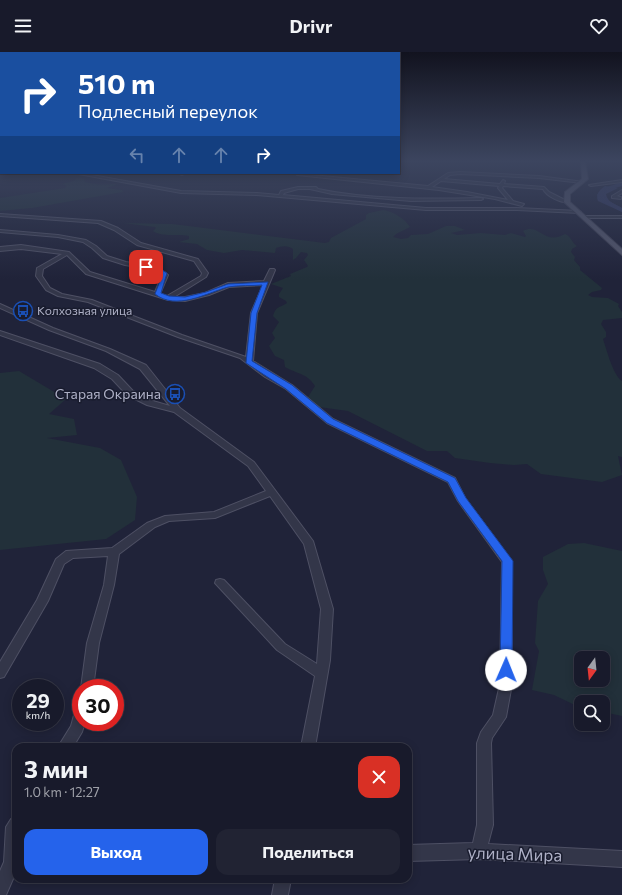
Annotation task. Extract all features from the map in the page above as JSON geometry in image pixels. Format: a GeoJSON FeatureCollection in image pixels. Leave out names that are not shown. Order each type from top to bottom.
{"type":"FeatureCollection","features":[{"type":"Feature","properties":{"kind":"main road"},"geometry":{"type":"LineString","coordinates":[[567,202],[622,253]]}},
{"type":"Feature","properties":{"kind":"street"},"geometry":{"type":"LineString","coordinates":[[320,200],[426,209],[538,210],[578,212]]}},
{"type":"Feature","properties":{"kind":"street"},"geometry":{"type":"LineString","coordinates":[[503,200],[538,210]]}},
{"type":"Feature","properties":{"kind":"street"},"geometry":{"type":"LineString","coordinates":[[563,200],[567,202]]}},
{"type":"Feature","properties":{"kind":"street"},"geometry":{"type":"LineString","coordinates":[[0,215],[99,222],[116,229],[139,244],[196,260],[205,272],[203,277],[168,298]]}},
{"type":"Feature","properties":{"kind":"street"},"geometry":{"type":"LineString","coordinates":[[584,217],[622,216]]}},
{"type":"Feature","properties":{"kind":"street"},"geometry":{"type":"LineString","coordinates":[[0,231],[58,236],[84,241],[94,247],[105,258],[157,269],[165,274],[158,294]]}},
{"type":"Feature","properties":{"kind":"street"},"geometry":{"type":"LineString","coordinates":[[0,249],[21,247],[67,253],[88,273],[168,298],[185,299],[207,294],[228,285],[266,283]]}},
{"type":"Feature","properties":{"kind":"street"},"geometry":{"type":"LineString","coordinates":[[67,253],[40,268],[39,276],[48,289],[60,295],[90,301],[180,336],[242,357],[289,387],[330,421],[452,480],[461,499],[507,561],[506,684],[499,717],[486,736],[484,743],[485,825],[479,851]]}},
{"type":"Feature","properties":{"kind":"street"},"geometry":{"type":"LineString","coordinates":[[248,362],[254,313],[272,270]]}},
{"type":"Feature","properties":{"kind":"street"},"geometry":{"type":"LineString","coordinates":[[0,306],[51,329],[108,350],[143,367],[177,410],[251,464],[309,543],[327,609],[324,660],[309,743]]}},
{"type":"Feature","properties":{"kind":"street"},"geometry":{"type":"LineString","coordinates":[[0,333],[97,366],[115,377],[130,393],[150,403],[177,410]]}},
{"type":"Feature","properties":{"kind":"street"},"geometry":{"type":"LineString","coordinates":[[0,673],[42,602],[60,562],[70,554],[114,552],[150,524],[168,518],[215,515],[272,492]]}},
{"type":"Feature","properties":{"kind":"street"},"geometry":{"type":"LineString","coordinates":[[88,679],[93,644],[109,585],[114,552]]}},
{"type":"Feature","properties":{"kind":"street"},"geometry":{"type":"LineString","coordinates":[[220,584],[281,647],[322,674]]}},
{"type":"Feature","properties":{"kind":"street"},"geometry":{"type":"LineString","coordinates":[[68,743],[75,731]]}},
{"type":"Feature","properties":{"kind":"street","name":"улица Мира"},"geometry":{"type":"LineString","coordinates":[[412,853],[479,851],[622,859]]}},
{"type":"Feature","properties":{"kind":"street"},"geometry":{"type":"LineString","coordinates":[[0,890],[12,863]]}},
{"type":"Feature","properties":{"kind":"street"},"geometry":{"type":"LineString","coordinates":[[280,895],[282,883]]}},
{"type":"Feature","properties":{"kind":"shaded area"},"geometry":{"type":"Polygon","coordinates":[[[0,200],[76,200],[32,208],[0,211],[0,200]]]}},
{"type":"Feature","properties":{"kind":"shaded area"},"geometry":{"type":"Polygon","coordinates":[[[383,210],[398,216],[410,227],[393,237],[401,239],[408,238],[411,235],[428,234],[446,226],[455,226],[465,230],[451,233],[457,235],[481,233],[505,235],[511,233],[525,237],[526,236],[523,231],[533,229],[552,237],[558,237],[565,234],[569,236],[577,246],[572,249],[571,252],[575,257],[574,260],[580,267],[580,270],[602,288],[601,290],[592,292],[588,295],[592,297],[608,298],[619,304],[618,306],[622,312],[622,318],[603,320],[601,324],[606,332],[606,337],[603,339],[611,362],[616,374],[622,381],[622,457],[618,456],[622,475],[602,482],[541,474],[527,464],[514,465],[490,463],[455,458],[447,451],[427,451],[348,411],[319,407],[308,397],[315,386],[312,382],[305,376],[285,367],[284,360],[275,356],[269,346],[275,338],[272,333],[279,322],[273,316],[274,313],[278,308],[287,303],[279,297],[279,294],[283,288],[271,284],[291,276],[290,274],[307,267],[308,266],[304,260],[308,255],[307,253],[301,252],[293,260],[293,249],[283,246],[276,248],[275,253],[242,250],[224,253],[207,250],[197,244],[179,242],[189,239],[189,236],[166,235],[153,231],[156,228],[155,227],[123,223],[172,224],[325,243],[329,242],[331,238],[366,219],[366,215],[369,213],[383,210]]]}},
{"type":"Feature","properties":{"kind":"shaded area"},"geometry":{"type":"Polygon","coordinates":[[[19,371],[66,399],[49,414],[74,419],[77,435],[47,438],[100,448],[121,460],[137,497],[135,520],[106,539],[0,550],[0,373],[19,371]]]}},
{"type":"Feature","properties":{"kind":"shaded area"},"geometry":{"type":"Polygon","coordinates":[[[584,543],[622,551],[622,716],[610,713],[610,695],[574,695],[574,705],[554,695],[532,690],[539,651],[535,643],[538,601],[548,584],[543,570],[543,557],[568,544],[584,543]]]}},
{"type":"Feature","properties":{"kind":"water"},"geometry":{"type":"Polygon","coordinates":[[[610,200],[622,208],[622,212],[598,201],[610,200]]]}},
{"type":"Feature","properties":{"kind":"waterway"},"geometry":{"type":"LineString","coordinates":[[604,200],[622,210]]}},
{"type":"Feature","properties":{"kind":"place","name":"Колхозная улица"},"geometry":{"type":"Point","coordinates":[23,311]}},
{"type":"Feature","properties":{"kind":"place","name":"Старая Окраина"},"geometry":{"type":"Point","coordinates":[175,394]}},
{"type":"Feature","properties":{"kind":"route"},"geometry":{"type":"LineString","coordinates":[[146,267],[157,269],[165,274],[158,294],[168,298],[185,299],[207,294],[228,285],[266,283],[254,313],[248,362],[289,387],[313,409],[330,421],[452,480],[461,499],[507,561],[506,670]]}}]}
